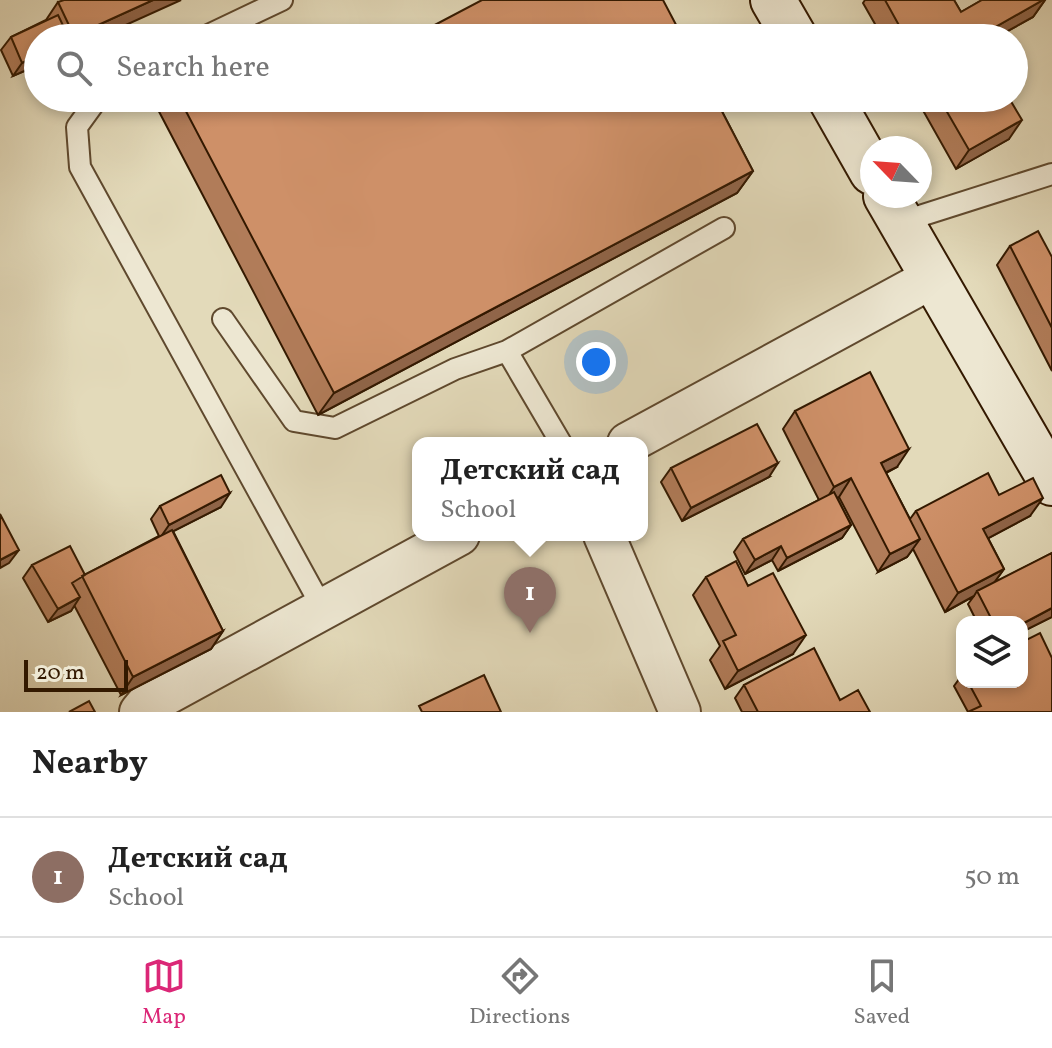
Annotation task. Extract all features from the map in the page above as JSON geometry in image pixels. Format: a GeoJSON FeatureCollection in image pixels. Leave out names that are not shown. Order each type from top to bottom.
{"type":"FeatureCollection","features":[{"type":"Feature","properties":{"kind":"street"},"geometry":{"type":"LineString","coordinates":[[773,0],[787,24]]}},
{"type":"Feature","properties":{"kind":"street"},"geometry":{"type":"LineString","coordinates":[[838,112],[860,151]]}},
{"type":"Feature","properties":{"kind":"street"},"geometry":{"type":"LineString","coordinates":[[894,209],[1052,483]]}},
{"type":"Feature","properties":{"kind":"street"},"geometry":{"type":"LineString","coordinates":[[639,437],[932,278]]}},
{"type":"Feature","properties":{"kind":"street"},"geometry":{"type":"LineString","coordinates":[[140,712],[145,706],[448,541]]}},
{"type":"Feature","properties":{"kind":"street"},"geometry":{"type":"LineString","coordinates":[[607,541],[680,712]]}},
{"type":"Feature","properties":{"kind":"lane"},"geometry":{"type":"LineString","coordinates":[[231,24],[282,0]]}},
{"type":"Feature","properties":{"kind":"lane"},"geometry":{"type":"LineString","coordinates":[[88,112],[77,127],[80,167],[323,609]]}},
{"type":"Feature","properties":{"kind":"lane"},"geometry":{"type":"LineString","coordinates":[[894,209],[1052,174]]}},
{"type":"Feature","properties":{"kind":"lane"},"geometry":{"type":"LineString","coordinates":[[223,319],[294,421],[335,428],[455,369],[507,351],[724,228]]}},
{"type":"Feature","properties":{"kind":"lane"},"geometry":{"type":"LineString","coordinates":[[507,351],[557,437]]}},
{"type":"Feature","properties":{"kind":"building"},"geometry":{"type":"Polygon","coordinates":[[[153,0],[100,24],[68,24],[58,2],[153,0]]]}},
{"type":"Feature","properties":{"kind":"building"},"geometry":{"type":"Polygon","coordinates":[[[482,0],[663,0],[676,24],[437,24],[482,0]]]}},
{"type":"Feature","properties":{"kind":"building"},"geometry":{"type":"Polygon","coordinates":[[[885,0],[954,0],[961,12],[982,0],[1043,0],[1001,24],[898,24],[885,0]]]}},
{"type":"Feature","properties":{"kind":"building"},"geometry":{"type":"Polygon","coordinates":[[[58,15],[62,24],[39,24],[58,15]]]}},
{"type":"Feature","properties":{"kind":"building"},"geometry":{"type":"Polygon","coordinates":[[[24,31],[22,63],[11,37],[24,31]]]}},
{"type":"Feature","properties":{"kind":"building"},"geometry":{"type":"Polygon","coordinates":[[[186,112],[722,112],[753,171],[334,393],[186,112]]]}},
{"type":"Feature","properties":{"kind":"building"},"geometry":{"type":"Polygon","coordinates":[[[947,112],[1017,112],[1022,120],[969,150],[947,112]]]}},
{"type":"Feature","properties":{"kind":"building"},"geometry":{"type":"Polygon","coordinates":[[[1038,231],[1052,257],[1052,328],[1010,246],[1038,231]]]}},
{"type":"Feature","properties":{"kind":"building"},"geometry":{"type":"Polygon","coordinates":[[[870,372],[909,449],[881,463],[920,539],[890,554],[851,478],[834,487],[795,411],[870,372]]]}},
{"type":"Feature","properties":{"kind":"building"},"geometry":{"type":"Polygon","coordinates":[[[757,424],[778,463],[691,508],[671,468],[757,424]]]}},
{"type":"Feature","properties":{"kind":"building"},"geometry":{"type":"Polygon","coordinates":[[[988,473],[999,495],[1033,478],[1043,498],[983,529],[1004,569],[958,593],[916,511],[988,473]]]}},
{"type":"Feature","properties":{"kind":"building"},"geometry":{"type":"Polygon","coordinates":[[[221,475],[230,493],[169,525],[160,506],[221,475]]]}},
{"type":"Feature","properties":{"kind":"building"},"geometry":{"type":"Polygon","coordinates":[[[834,492],[851,525],[787,558],[781,546],[755,560],[743,539],[834,492]]]}},
{"type":"Feature","properties":{"kind":"building"},"geometry":{"type":"Polygon","coordinates":[[[0,514],[19,550],[0,560],[0,514]]]}},
{"type":"Feature","properties":{"kind":"building"},"geometry":{"type":"Polygon","coordinates":[[[172,530],[223,631],[133,677],[82,576],[172,530]]]}},
{"type":"Feature","properties":{"kind":"building"},"geometry":{"type":"Polygon","coordinates":[[[70,546],[85,575],[72,583],[80,597],[58,609],[32,565],[70,546]]]}},
{"type":"Feature","properties":{"kind":"building"},"geometry":{"type":"Polygon","coordinates":[[[1052,553],[1052,608],[1028,621],[1028,616],[990,616],[977,591],[1052,553]]]}},
{"type":"Feature","properties":{"kind":"building"},"geometry":{"type":"Polygon","coordinates":[[[736,561],[748,586],[773,573],[806,635],[738,671],[723,641],[736,635],[706,577],[736,561]]]}},
{"type":"Feature","properties":{"kind":"building"},"geometry":{"type":"Polygon","coordinates":[[[1040,633],[1052,658],[1052,712],[968,712],[981,706],[971,688],[1028,688],[1028,639],[1040,633]]]}},
{"type":"Feature","properties":{"kind":"building"},"geometry":{"type":"Polygon","coordinates":[[[814,648],[840,700],[858,690],[870,712],[758,712],[744,685],[814,648]]]}},
{"type":"Feature","properties":{"kind":"building"},"geometry":{"type":"Polygon","coordinates":[[[484,675],[501,712],[422,712],[419,706],[484,675]]]}},
{"type":"Feature","properties":{"kind":"building"},"geometry":{"type":"Polygon","coordinates":[[[89,701],[95,712],[69,712],[89,701]]]}},
{"type":"Feature","properties":{"kind":"place","name":"Детский сад"},"geometry":{"type":"Point","coordinates":[530,633]}}]}
